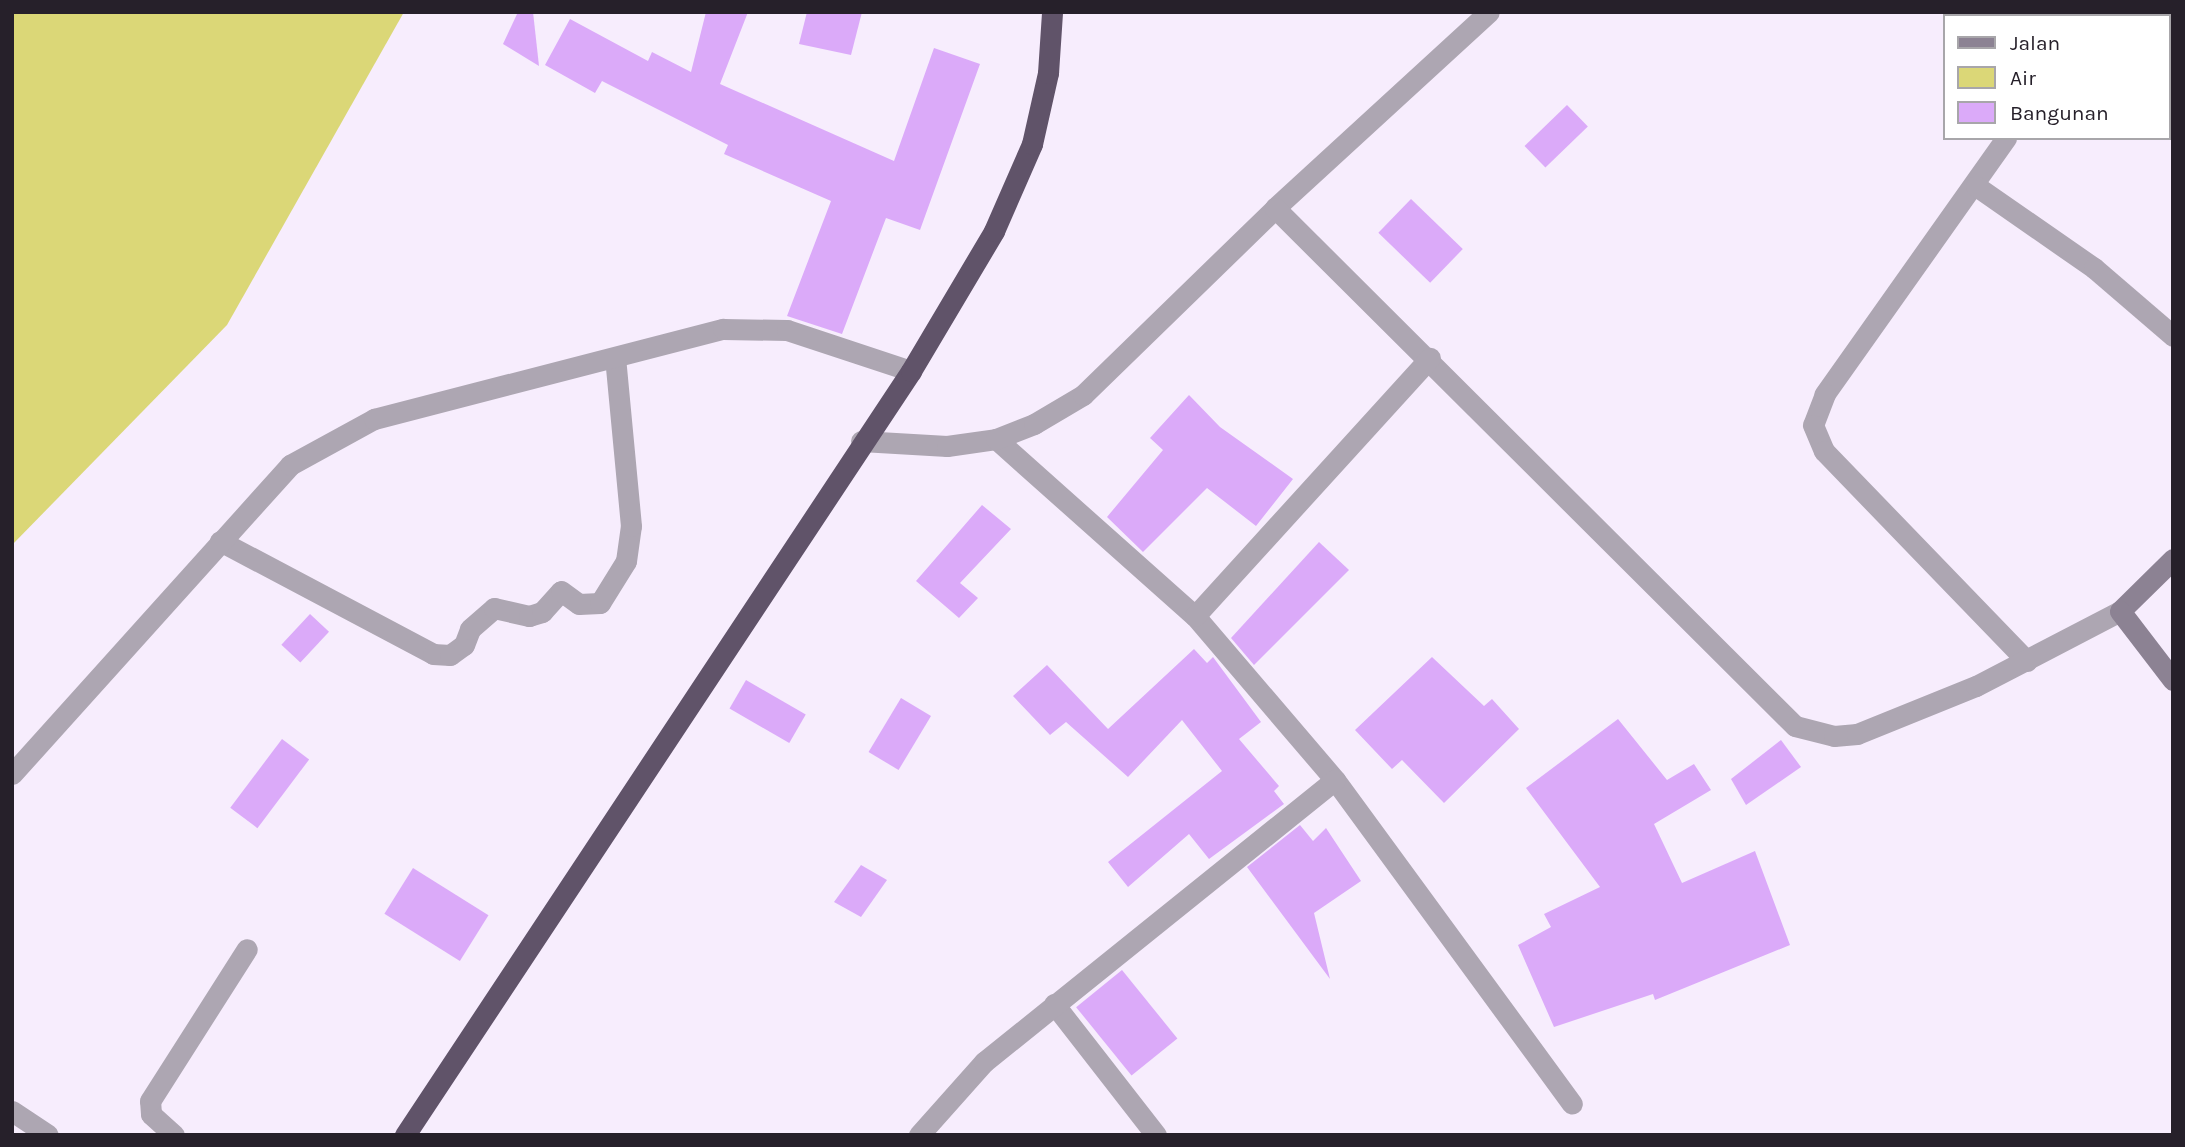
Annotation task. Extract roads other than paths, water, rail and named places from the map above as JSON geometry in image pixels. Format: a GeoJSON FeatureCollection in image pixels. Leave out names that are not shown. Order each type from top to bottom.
{"type":"FeatureCollection","features":[{"type":"Feature","properties":{"kind":"highway"},"geometry":{"type":"LineString","coordinates":[[405,1135],[861,441],[911,371],[1017,181],[1048,72],[1052,12]]}},
{"type":"Feature","properties":{"kind":"street"},"geometry":{"type":"LineString","coordinates":[[861,441],[947,446],[996,439],[1083,395],[1275,208],[1489,12]]}},
{"type":"Feature","properties":{"kind":"street"},"geometry":{"type":"LineString","coordinates":[[2005,140],[1976,186],[1825,394],[1813,425],[1824,451],[2027,661]]}},
{"type":"Feature","properties":{"kind":"street"},"geometry":{"type":"LineString","coordinates":[[1976,186],[2094,268],[2173,336]]}},
{"type":"Feature","properties":{"kind":"street"},"geometry":{"type":"LineString","coordinates":[[1275,208],[1430,358],[1795,726],[1834,736],[1857,734],[2027,661],[2120,611],[2173,559]]}},
{"type":"Feature","properties":{"kind":"street"},"geometry":{"type":"LineString","coordinates":[[12,774],[290,465],[374,419],[723,329],[787,330],[911,371]]}},
{"type":"Feature","properties":{"kind":"street"},"geometry":{"type":"LineString","coordinates":[[220,541],[433,654],[450,654],[464,645],[470,629],[494,608],[529,616],[542,612],[561,591],[579,604],[600,603],[626,561],[631,526],[615,358]]}},
{"type":"Feature","properties":{"kind":"street"},"geometry":{"type":"LineString","coordinates":[[1195,616],[1430,358]]}},
{"type":"Feature","properties":{"kind":"street"},"geometry":{"type":"LineString","coordinates":[[996,439],[1195,616],[1335,780],[1572,1104]]}},
{"type":"Feature","properties":{"kind":"street"},"geometry":{"type":"LineString","coordinates":[[2120,611],[2173,680]]}},
{"type":"Feature","properties":{"kind":"street"},"geometry":{"type":"LineString","coordinates":[[919,1135],[984,1062],[1335,780]]}},
{"type":"Feature","properties":{"kind":"street"},"geometry":{"type":"LineString","coordinates":[[174,1135],[151,1114],[150,1101],[247,950]]}},
{"type":"Feature","properties":{"kind":"street"},"geometry":{"type":"LineString","coordinates":[[1054,1004],[1156,1135]]}},
{"type":"Feature","properties":{"kind":"street"},"geometry":{"type":"LineString","coordinates":[[12,1111],[48,1135]]}},
{"type":"Feature","properties":{"kind":"water"},"geometry":{"type":"Polygon","coordinates":[[[12,12],[404,12],[227,325],[12,545],[12,12]]]}}]}
